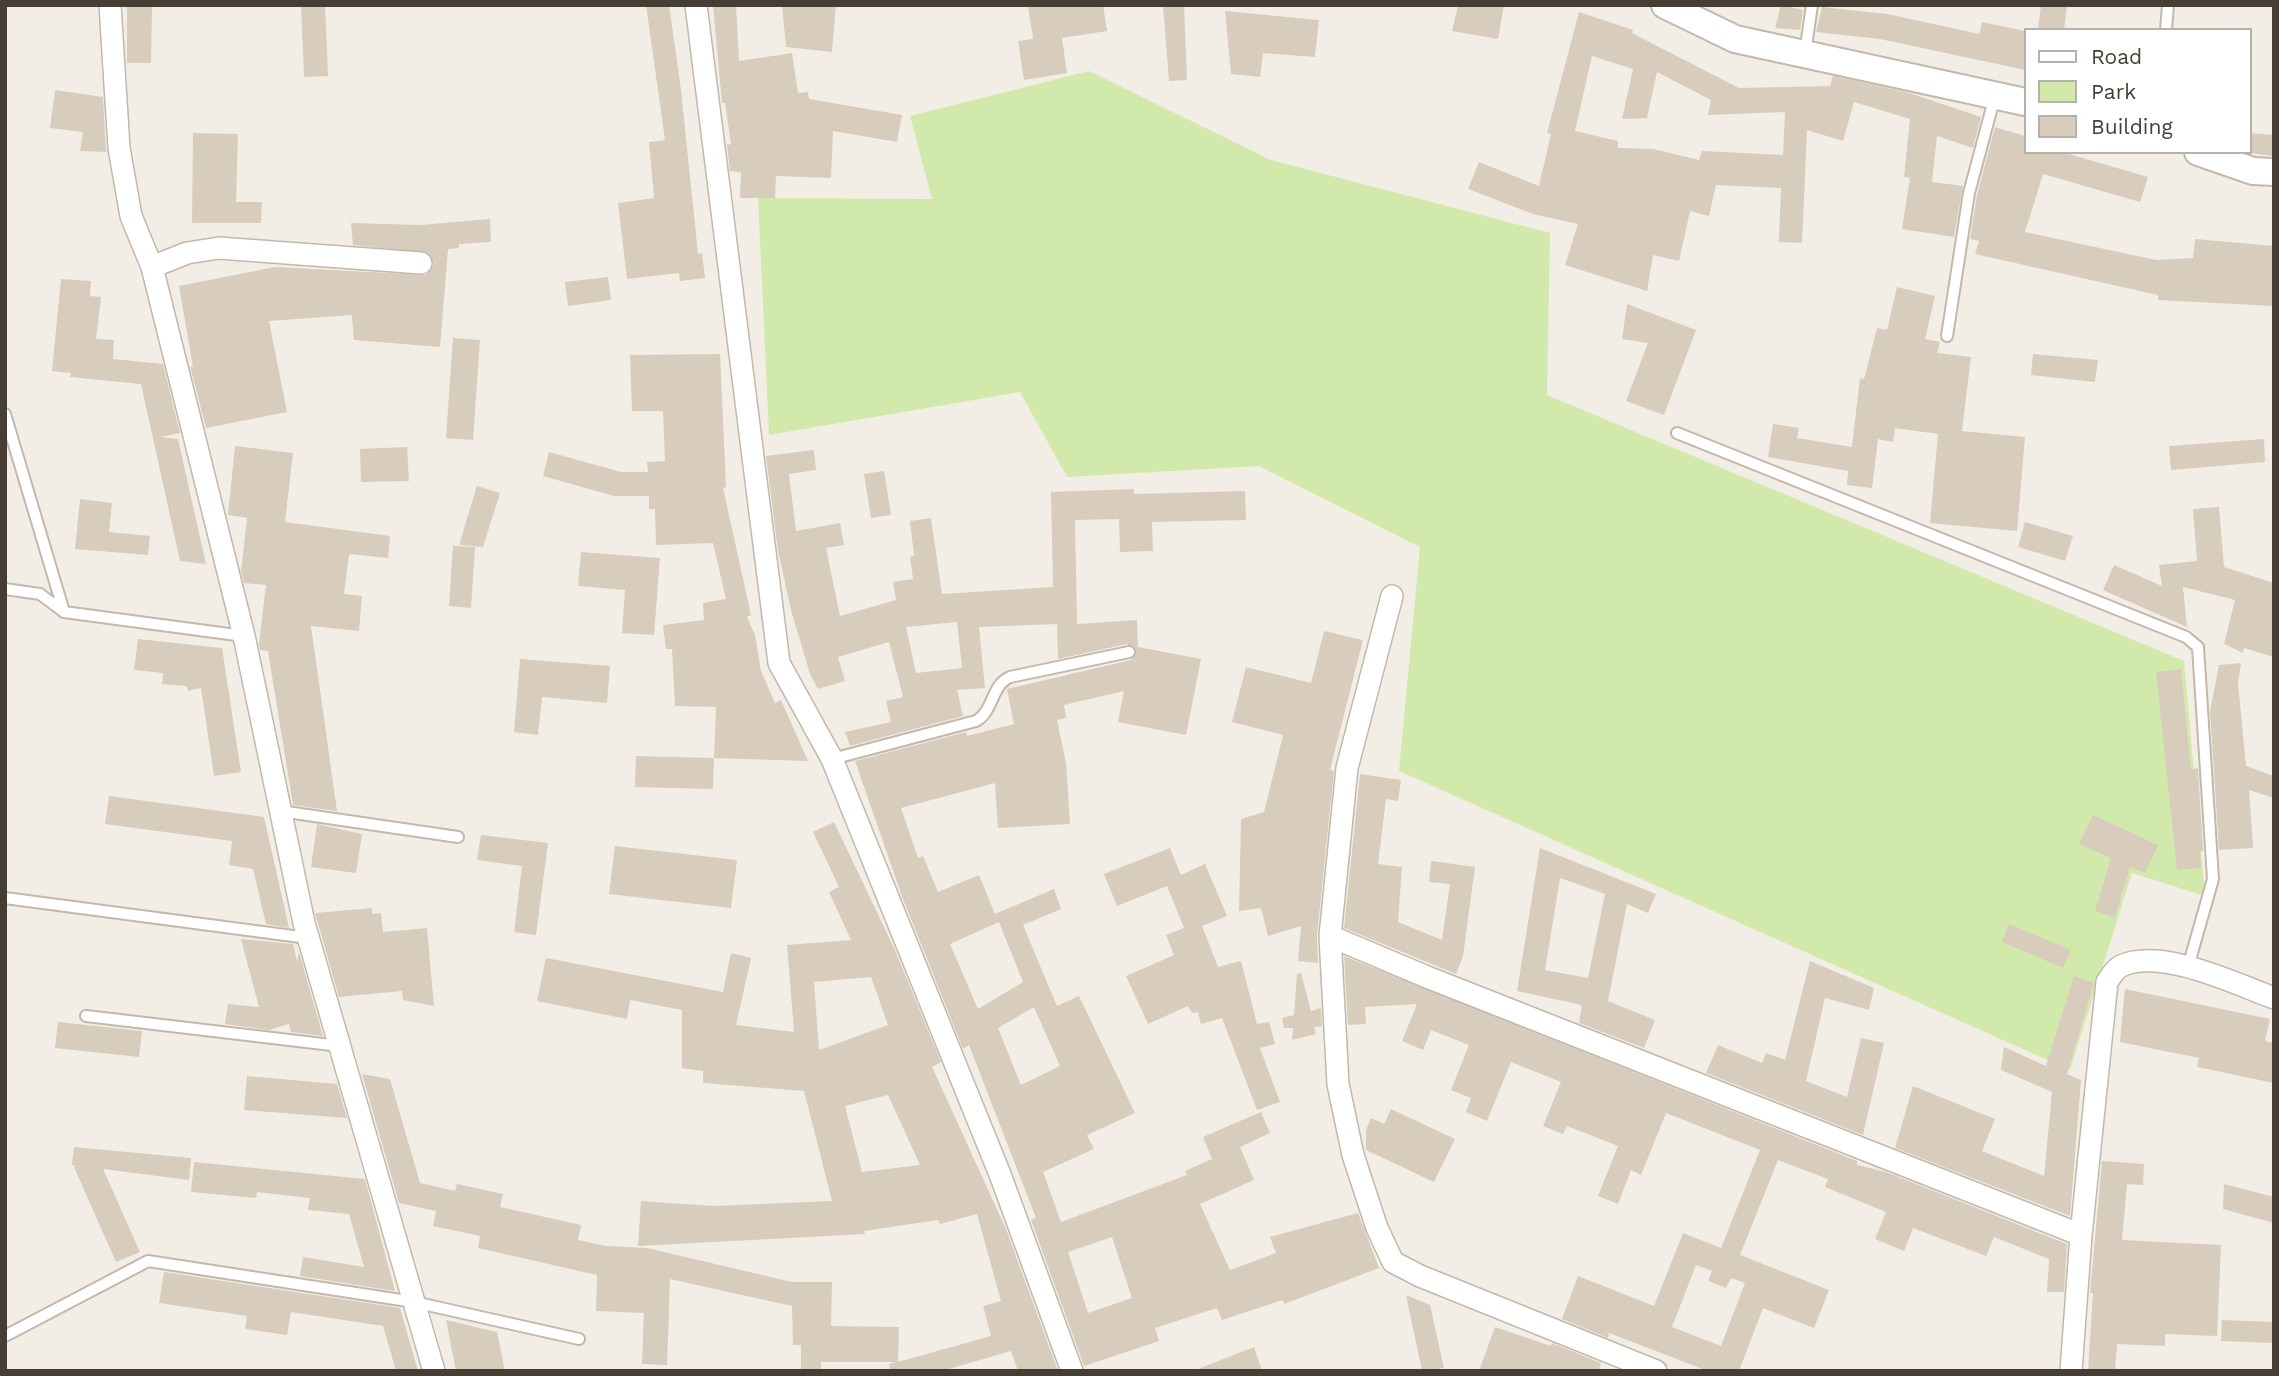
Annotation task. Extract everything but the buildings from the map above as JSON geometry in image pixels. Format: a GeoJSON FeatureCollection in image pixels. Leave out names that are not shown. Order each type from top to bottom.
{"type":"FeatureCollection","features":[{"type":"Feature","properties":{"kind":"street"},"geometry":{"type":"LineString","coordinates":[[110,5],[119,148],[131,216],[152,267],[244,636],[308,938],[434,1371]]}},
{"type":"Feature","properties":{"kind":"street"},"geometry":{"type":"LineString","coordinates":[[696,5],[779,663],[832,759],[1001,1177],[1072,1371]]}},
{"type":"Feature","properties":{"kind":"street"},"geometry":{"type":"LineString","coordinates":[[1665,5],[1735,39],[1996,93],[2024,102]]}},
{"type":"Feature","properties":{"kind":"street"},"geometry":{"type":"LineString","coordinates":[[2204,154],[2253,171],[2274,172]]}},
{"type":"Feature","properties":{"kind":"street"},"geometry":{"type":"LineString","coordinates":[[152,267],[187,253],[219,248],[421,264]]}},
{"type":"Feature","properties":{"kind":"street"},"geometry":{"type":"LineString","coordinates":[[1392,596],[1347,768],[1330,936],[1338,1084],[1353,1155],[1393,1262],[1420,1276],[1656,1371]]}},
{"type":"Feature","properties":{"kind":"street"},"geometry":{"type":"LineString","coordinates":[[1330,936],[1427,977],[2081,1235]]}},
{"type":"Feature","properties":{"kind":"street"},"geometry":{"type":"LineString","coordinates":[[2071,1371],[2081,1235],[2107,982],[2119,967],[2138,960],[2188,967],[2274,998]]}},
{"type":"Feature","properties":{"kind":"lane"},"geometry":{"type":"LineString","coordinates":[[1805,53],[1812,5]]}},
{"type":"Feature","properties":{"kind":"lane"},"geometry":{"type":"LineString","coordinates":[[2166,28],[2168,5]]}},
{"type":"Feature","properties":{"kind":"lane"},"geometry":{"type":"LineString","coordinates":[[1947,336],[1969,194],[1996,93]]}},
{"type":"Feature","properties":{"kind":"lane"},"geometry":{"type":"LineString","coordinates":[[5,414],[64,612]]}},
{"type":"Feature","properties":{"kind":"lane"},"geometry":{"type":"LineString","coordinates":[[1678,433],[2186,637],[2198,647],[2213,879],[2188,967]]}},
{"type":"Feature","properties":{"kind":"lane"},"geometry":{"type":"LineString","coordinates":[[5,589],[40,594],[64,612],[244,636]]}},
{"type":"Feature","properties":{"kind":"lane"},"geometry":{"type":"LineString","coordinates":[[832,759],[976,721],[988,714],[1001,682],[1010,677],[1129,652]]}},
{"type":"Feature","properties":{"kind":"lane"},"geometry":{"type":"LineString","coordinates":[[281,811],[458,837]]}},
{"type":"Feature","properties":{"kind":"lane"},"geometry":{"type":"LineString","coordinates":[[5,898],[308,938]]}},
{"type":"Feature","properties":{"kind":"lane"},"geometry":{"type":"LineString","coordinates":[[86,1016],[340,1046]]}},
{"type":"Feature","properties":{"kind":"lane"},"geometry":{"type":"LineString","coordinates":[[5,1336],[148,1261],[414,1301],[579,1339]]}},
{"type":"Feature","properties":{"kind":"green space"},"geometry":{"type":"Polygon","coordinates":[[[1089,71],[1271,160],[1550,233],[1547,395],[2184,661],[2205,896],[2132,873],[2070,1070],[1399,771],[1420,547],[1259,466],[1067,477],[1020,392],[769,435],[758,198],[932,199],[910,116],[1089,71]]]}}]}
